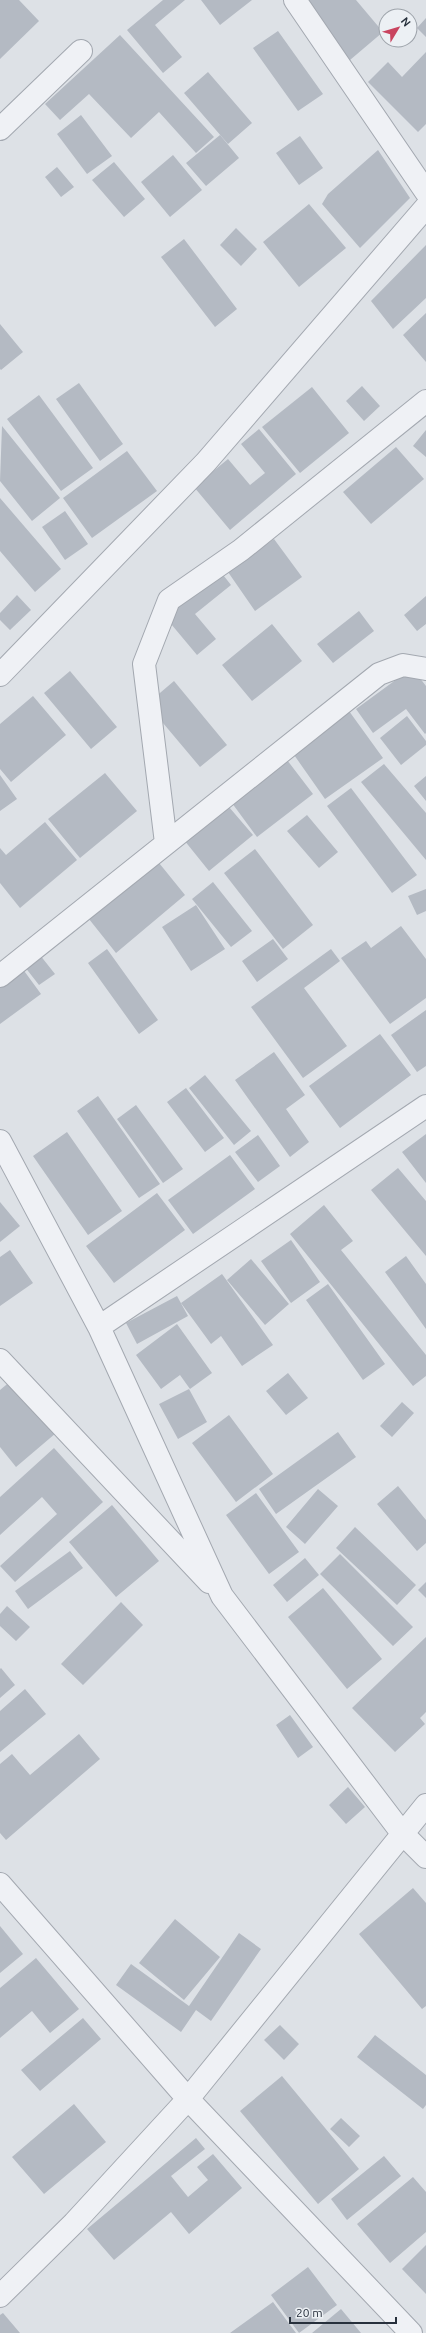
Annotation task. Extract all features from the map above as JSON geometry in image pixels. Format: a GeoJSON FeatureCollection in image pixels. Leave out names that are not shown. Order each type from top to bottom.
{"type":"FeatureCollection","features":[{"type":"Feature","properties":{"kind":"street"},"geometry":{"type":"LineString","coordinates":[[295,0],[426,192]]}},
{"type":"Feature","properties":{"kind":"street"},"geometry":{"type":"LineString","coordinates":[[0,129],[81,51]]}},
{"type":"Feature","properties":{"kind":"street"},"geometry":{"type":"LineString","coordinates":[[0,675],[206,462],[426,207]]}},
{"type":"Feature","properties":{"kind":"street"},"geometry":{"type":"LineString","coordinates":[[166,843],[144,664],[169,600],[241,550],[426,401]]}},
{"type":"Feature","properties":{"kind":"street"},"geometry":{"type":"LineString","coordinates":[[0,976],[379,674],[404,665],[426,669]]}},
{"type":"Feature","properties":{"kind":"street"},"geometry":{"type":"LineString","coordinates":[[99,1328],[426,1106]]}},
{"type":"Feature","properties":{"kind":"street"},"geometry":{"type":"LineString","coordinates":[[0,1140],[99,1328],[222,1596]]}},
{"type":"Feature","properties":{"kind":"street"},"geometry":{"type":"LineString","coordinates":[[0,1360],[222,1596],[402,1833],[426,1857]]}},
{"type":"Feature","properties":{"kind":"street"},"geometry":{"type":"LineString","coordinates":[[0,2296],[74,2223],[188,2099],[426,1805]]}},
{"type":"Feature","properties":{"kind":"street"},"geometry":{"type":"LineString","coordinates":[[0,1884],[188,2099],[411,2333]]}},
{"type":"Feature","properties":{"kind":"building"},"geometry":{"type":"Polygon","coordinates":[[[0,0],[19,0],[39,21],[0,59],[0,0]]]}},
{"type":"Feature","properties":{"kind":"building"},"geometry":{"type":"Polygon","coordinates":[[[163,0],[185,0],[155,25],[182,57],[163,73],[127,30],[163,0]]]}},
{"type":"Feature","properties":{"kind":"building"},"geometry":{"type":"Polygon","coordinates":[[[201,0],[252,0],[220,25],[201,0]]]}},
{"type":"Feature","properties":{"kind":"building"},"geometry":{"type":"Polygon","coordinates":[[[307,0],[356,0],[378,26],[378,36],[350,60],[303,4],[307,0]]]}},
{"type":"Feature","properties":{"kind":"building"},"geometry":{"type":"Polygon","coordinates":[[[426,18],[426,37],[418,29],[418,27],[426,18]]]}},
{"type":"Feature","properties":{"kind":"building"},"geometry":{"type":"Polygon","coordinates":[[[278,31],[323,94],[298,111],[253,48],[278,31]]]}},
{"type":"Feature","properties":{"kind":"building"},"geometry":{"type":"Polygon","coordinates":[[[120,35],[214,137],[196,153],[159,112],[131,138],[89,94],[60,120],[45,104],[120,35]]]}},
{"type":"Feature","properties":{"kind":"building"},"geometry":{"type":"Polygon","coordinates":[[[426,52],[426,124],[418,132],[368,82],[388,62],[402,77],[426,52]]]}},
{"type":"Feature","properties":{"kind":"building"},"geometry":{"type":"Polygon","coordinates":[[[208,72],[252,123],[228,144],[184,93],[208,72]]]}},
{"type":"Feature","properties":{"kind":"building"},"geometry":{"type":"Polygon","coordinates":[[[81,115],[112,156],[87,174],[57,134],[81,115]]]}},
{"type":"Feature","properties":{"kind":"building"},"geometry":{"type":"Polygon","coordinates":[[[220,135],[239,158],[206,186],[186,163],[220,135]]]}},
{"type":"Feature","properties":{"kind":"building"},"geometry":{"type":"Polygon","coordinates":[[[300,136],[323,168],[299,185],[276,153],[300,136]]]}},
{"type":"Feature","properties":{"kind":"building"},"geometry":{"type":"Polygon","coordinates":[[[378,150],[410,198],[360,248],[322,204],[328,194],[378,150]]]}},
{"type":"Feature","properties":{"kind":"building"},"geometry":{"type":"Polygon","coordinates":[[[173,155],[202,190],[170,217],[141,182],[173,155]]]}},
{"type":"Feature","properties":{"kind":"building"},"geometry":{"type":"Polygon","coordinates":[[[114,162],[145,199],[124,217],[92,180],[114,162]]]}},
{"type":"Feature","properties":{"kind":"building"},"geometry":{"type":"Polygon","coordinates":[[[57,167],[74,187],[61,197],[45,177],[57,167]]]}},
{"type":"Feature","properties":{"kind":"building"},"geometry":{"type":"Polygon","coordinates":[[[309,204],[346,248],[299,287],[263,242],[309,204]]]}},
{"type":"Feature","properties":{"kind":"building"},"geometry":{"type":"Polygon","coordinates":[[[236,228],[257,249],[241,266],[220,245],[236,228]]]}},
{"type":"Feature","properties":{"kind":"building"},"geometry":{"type":"Polygon","coordinates":[[[184,239],[237,309],[215,327],[161,257],[184,239]]]}},
{"type":"Feature","properties":{"kind":"building"},"geometry":{"type":"Polygon","coordinates":[[[426,245],[426,298],[393,329],[371,301],[426,245]]]}},
{"type":"Feature","properties":{"kind":"building"},"geometry":{"type":"Polygon","coordinates":[[[426,313],[426,362],[403,335],[426,313]]]}},
{"type":"Feature","properties":{"kind":"building"},"geometry":{"type":"Polygon","coordinates":[[[0,324],[23,352],[1,370],[0,369],[0,324]]]}},
{"type":"Feature","properties":{"kind":"building"},"geometry":{"type":"Polygon","coordinates":[[[79,383],[123,444],[100,461],[56,399],[79,383]]]}},
{"type":"Feature","properties":{"kind":"building"},"geometry":{"type":"Polygon","coordinates":[[[362,386],[380,406],[364,421],[346,401],[362,386]]]}},
{"type":"Feature","properties":{"kind":"building"},"geometry":{"type":"Polygon","coordinates":[[[312,387],[349,433],[300,473],[262,427],[312,387]]]}},
{"type":"Feature","properties":{"kind":"building"},"geometry":{"type":"Polygon","coordinates":[[[39,395],[93,468],[61,491],[7,419],[39,395]]]}},
{"type":"Feature","properties":{"kind":"building"},"geometry":{"type":"Polygon","coordinates":[[[2,426],[60,498],[32,521],[0,481],[2,426]]]}},
{"type":"Feature","properties":{"kind":"building"},"geometry":{"type":"Polygon","coordinates":[[[259,429],[296,474],[230,530],[194,487],[228,459],[250,485],[265,473],[241,444],[259,429]]]}},
{"type":"Feature","properties":{"kind":"building"},"geometry":{"type":"Polygon","coordinates":[[[426,430],[426,457],[413,446],[426,430]]]}},
{"type":"Feature","properties":{"kind":"building"},"geometry":{"type":"Polygon","coordinates":[[[396,447],[424,479],[371,524],[343,492],[396,447]]]}},
{"type":"Feature","properties":{"kind":"building"},"geometry":{"type":"Polygon","coordinates":[[[127,451],[157,491],[92,538],[63,498],[127,451]]]}},
{"type":"Feature","properties":{"kind":"building"},"geometry":{"type":"Polygon","coordinates":[[[0,498],[61,569],[35,592],[0,551],[0,498]]]}},
{"type":"Feature","properties":{"kind":"building"},"geometry":{"type":"Polygon","coordinates":[[[65,511],[88,544],[65,560],[42,527],[65,511]]]}},
{"type":"Feature","properties":{"kind":"building"},"geometry":{"type":"Polygon","coordinates":[[[274,539],[302,577],[255,611],[228,572],[274,539]]]}},
{"type":"Feature","properties":{"kind":"building"},"geometry":{"type":"Polygon","coordinates":[[[216,566],[231,585],[195,614],[216,639],[197,655],[161,612],[216,566]]]}},
{"type":"Feature","properties":{"kind":"building"},"geometry":{"type":"Polygon","coordinates":[[[17,595],[31,610],[10,630],[0,620],[0,613],[17,595]]]}},
{"type":"Feature","properties":{"kind":"building"},"geometry":{"type":"Polygon","coordinates":[[[426,596],[426,624],[417,631],[404,615],[426,596]]]}},
{"type":"Feature","properties":{"kind":"building"},"geometry":{"type":"Polygon","coordinates":[[[359,611],[374,631],[333,663],[317,644],[359,611]]]}},
{"type":"Feature","properties":{"kind":"building"},"geometry":{"type":"Polygon","coordinates":[[[272,624],[302,661],[252,701],[222,665],[272,624]]]}},
{"type":"Feature","properties":{"kind":"building"},"geometry":{"type":"Polygon","coordinates":[[[412,668],[426,686],[426,733],[425,734],[406,709],[373,733],[356,709],[412,668]]]}},
{"type":"Feature","properties":{"kind":"building"},"geometry":{"type":"Polygon","coordinates":[[[70,671],[117,727],[91,749],[44,693],[70,671]]]}},
{"type":"Feature","properties":{"kind":"building"},"geometry":{"type":"Polygon","coordinates":[[[174,681],[227,745],[200,767],[147,704],[174,681]]]}},
{"type":"Feature","properties":{"kind":"building"},"geometry":{"type":"Polygon","coordinates":[[[33,696],[66,735],[11,782],[0,769],[0,724],[33,696]]]}},
{"type":"Feature","properties":{"kind":"building"},"geometry":{"type":"Polygon","coordinates":[[[349,711],[383,758],[325,799],[292,752],[349,711]]]}},
{"type":"Feature","properties":{"kind":"building"},"geometry":{"type":"Polygon","coordinates":[[[407,716],[426,741],[426,745],[401,765],[380,738],[407,716]]]}},
{"type":"Feature","properties":{"kind":"building"},"geometry":{"type":"Polygon","coordinates":[[[284,756],[313,794],[257,837],[229,799],[284,756]]]}},
{"type":"Feature","properties":{"kind":"building"},"geometry":{"type":"Polygon","coordinates":[[[384,764],[426,813],[426,860],[361,782],[384,764]]]}},
{"type":"Feature","properties":{"kind":"building"},"geometry":{"type":"Polygon","coordinates":[[[105,773],[137,811],[80,858],[48,819],[105,773]]]}},
{"type":"Feature","properties":{"kind":"building"},"geometry":{"type":"Polygon","coordinates":[[[0,775],[17,799],[0,811],[0,775]]]}},
{"type":"Feature","properties":{"kind":"building"},"geometry":{"type":"Polygon","coordinates":[[[426,776],[426,801],[414,786],[426,776]]]}},
{"type":"Feature","properties":{"kind":"building"},"geometry":{"type":"Polygon","coordinates":[[[351,788],[417,875],[392,893],[327,806],[351,788]]]}},
{"type":"Feature","properties":{"kind":"building"},"geometry":{"type":"Polygon","coordinates":[[[223,800],[253,835],[209,871],[180,835],[223,800]]]}},
{"type":"Feature","properties":{"kind":"building"},"geometry":{"type":"Polygon","coordinates":[[[307,815],[338,852],[319,868],[287,831],[307,815]]]}},
{"type":"Feature","properties":{"kind":"building"},"geometry":{"type":"Polygon","coordinates":[[[45,822],[77,860],[20,908],[0,883],[0,848],[6,855],[45,822]]]}},
{"type":"Feature","properties":{"kind":"building"},"geometry":{"type":"Polygon","coordinates":[[[255,849],[313,925],[283,949],[224,873],[255,849]]]}},
{"type":"Feature","properties":{"kind":"building"},"geometry":{"type":"Polygon","coordinates":[[[155,858],[185,895],[116,953],[85,914],[155,858]]]}},
{"type":"Feature","properties":{"kind":"building"},"geometry":{"type":"Polygon","coordinates":[[[213,882],[252,931],[231,947],[192,899],[213,882]]]}},
{"type":"Feature","properties":{"kind":"building"},"geometry":{"type":"Polygon","coordinates":[[[426,889],[426,911],[417,915],[408,896],[426,889]]]}},
{"type":"Feature","properties":{"kind":"building"},"geometry":{"type":"Polygon","coordinates":[[[196,905],[225,949],[191,971],[162,927],[196,905]]]}},
{"type":"Feature","properties":{"kind":"building"},"geometry":{"type":"Polygon","coordinates":[[[401,926],[426,959],[426,998],[390,1024],[341,958],[366,941],[371,948],[401,926]]]}},
{"type":"Feature","properties":{"kind":"building"},"geometry":{"type":"Polygon","coordinates":[[[273,939],[288,959],[257,982],[242,961],[273,939]]]}},
{"type":"Feature","properties":{"kind":"building"},"geometry":{"type":"Polygon","coordinates":[[[107,949],[158,1020],[139,1034],[88,963],[107,949]]]}},
{"type":"Feature","properties":{"kind":"building"},"geometry":{"type":"Polygon","coordinates":[[[331,949],[340,961],[304,988],[347,1046],[303,1078],[251,1007],[331,949]]]}},
{"type":"Feature","properties":{"kind":"building"},"geometry":{"type":"Polygon","coordinates":[[[36,950],[55,974],[39,985],[21,962],[36,950]]]}},
{"type":"Feature","properties":{"kind":"building"},"geometry":{"type":"Polygon","coordinates":[[[22,968],[41,994],[0,1024],[0,983],[22,968]]]}},
{"type":"Feature","properties":{"kind":"building"},"geometry":{"type":"Polygon","coordinates":[[[426,1010],[426,1066],[417,1072],[391,1035],[426,1010]]]}},
{"type":"Feature","properties":{"kind":"building"},"geometry":{"type":"Polygon","coordinates":[[[380,1034],[411,1075],[340,1128],[309,1086],[380,1034]]]}},
{"type":"Feature","properties":{"kind":"building"},"geometry":{"type":"Polygon","coordinates":[[[274,1052],[305,1095],[286,1109],[309,1142],[290,1157],[235,1080],[274,1052]]]}},
{"type":"Feature","properties":{"kind":"building"},"geometry":{"type":"Polygon","coordinates":[[[205,1075],[251,1131],[234,1145],[189,1088],[205,1075]]]}},
{"type":"Feature","properties":{"kind":"building"},"geometry":{"type":"Polygon","coordinates":[[[186,1088],[224,1138],[205,1152],[167,1102],[186,1088]]]}},
{"type":"Feature","properties":{"kind":"building"},"geometry":{"type":"Polygon","coordinates":[[[98,1096],[160,1184],[139,1198],[77,1111],[98,1096]]]}},
{"type":"Feature","properties":{"kind":"building"},"geometry":{"type":"Polygon","coordinates":[[[136,1105],[183,1169],[163,1183],[117,1119],[136,1105]]]}},
{"type":"Feature","properties":{"kind":"building"},"geometry":{"type":"Polygon","coordinates":[[[67,1132],[122,1211],[88,1235],[33,1156],[67,1132]]]}},
{"type":"Feature","properties":{"kind":"building"},"geometry":{"type":"Polygon","coordinates":[[[426,1134],[426,1183],[402,1152],[426,1134]]]}},
{"type":"Feature","properties":{"kind":"building"},"geometry":{"type":"Polygon","coordinates":[[[258,1135],[280,1166],[258,1182],[235,1152],[258,1135]]]}},
{"type":"Feature","properties":{"kind":"building"},"geometry":{"type":"Polygon","coordinates":[[[230,1155],[255,1189],[193,1234],[168,1200],[230,1155]]]}},
{"type":"Feature","properties":{"kind":"building"},"geometry":{"type":"Polygon","coordinates":[[[398,1168],[426,1201],[426,1256],[371,1190],[398,1168]]]}},
{"type":"Feature","properties":{"kind":"building"},"geometry":{"type":"Polygon","coordinates":[[[157,1193],[185,1230],[114,1283],[86,1246],[157,1193]]]}},
{"type":"Feature","properties":{"kind":"building"},"geometry":{"type":"Polygon","coordinates":[[[0,1202],[20,1226],[0,1242],[0,1202]]]}},
{"type":"Feature","properties":{"kind":"building"},"geometry":{"type":"Polygon","coordinates":[[[324,1205],[353,1241],[341,1250],[426,1355],[426,1376],[413,1386],[290,1234],[324,1205]]]}},
{"type":"Feature","properties":{"kind":"building"},"geometry":{"type":"Polygon","coordinates":[[[291,1240],[320,1282],[291,1303],[261,1261],[291,1240]]]}},
{"type":"Feature","properties":{"kind":"building"},"geometry":{"type":"Polygon","coordinates":[[[10,1250],[33,1283],[0,1306],[0,1257],[10,1250]]]}},
{"type":"Feature","properties":{"kind":"building"},"geometry":{"type":"Polygon","coordinates":[[[406,1256],[426,1284],[426,1329],[385,1272],[406,1256]]]}},
{"type":"Feature","properties":{"kind":"building"},"geometry":{"type":"Polygon","coordinates":[[[251,1259],[289,1304],[265,1325],[227,1280],[251,1259]]]}},
{"type":"Feature","properties":{"kind":"building"},"geometry":{"type":"Polygon","coordinates":[[[222,1274],[273,1345],[242,1366],[221,1336],[211,1344],[181,1303],[222,1274]]]}},
{"type":"Feature","properties":{"kind":"building"},"geometry":{"type":"Polygon","coordinates":[[[328,1284],[385,1364],[363,1380],[306,1300],[328,1284]]]}},
{"type":"Feature","properties":{"kind":"building"},"geometry":{"type":"Polygon","coordinates":[[[177,1296],[188,1316],[137,1344],[126,1323],[177,1296]]]}},
{"type":"Feature","properties":{"kind":"building"},"geometry":{"type":"Polygon","coordinates":[[[177,1324],[212,1373],[190,1389],[180,1375],[161,1389],[136,1355],[177,1324]]]}},
{"type":"Feature","properties":{"kind":"building"},"geometry":{"type":"Polygon","coordinates":[[[288,1373],[308,1398],[286,1415],[266,1391],[288,1373]]]}},
{"type":"Feature","properties":{"kind":"building"},"geometry":{"type":"Polygon","coordinates":[[[12,1380],[56,1433],[16,1467],[0,1447],[0,1390],[12,1380]]]}},
{"type":"Feature","properties":{"kind":"building"},"geometry":{"type":"Polygon","coordinates":[[[189,1389],[207,1422],[178,1439],[159,1404],[189,1389]]]}},
{"type":"Feature","properties":{"kind":"building"},"geometry":{"type":"Polygon","coordinates":[[[402,1402],[414,1413],[392,1437],[380,1426],[402,1402]]]}},
{"type":"Feature","properties":{"kind":"building"},"geometry":{"type":"Polygon","coordinates":[[[229,1415],[273,1474],[236,1502],[192,1443],[229,1415]]]}},
{"type":"Feature","properties":{"kind":"building"},"geometry":{"type":"Polygon","coordinates":[[[338,1432],[356,1457],[276,1514],[259,1489],[338,1432]]]}},
{"type":"Feature","properties":{"kind":"building"},"geometry":{"type":"Polygon","coordinates":[[[54,1448],[103,1502],[15,1582],[0,1566],[57,1514],[42,1497],[0,1535],[0,1497],[54,1448]]]}},
{"type":"Feature","properties":{"kind":"building"},"geometry":{"type":"Polygon","coordinates":[[[398,1486],[426,1520],[426,1543],[417,1551],[377,1504],[398,1486]]]}},
{"type":"Feature","properties":{"kind":"building"},"geometry":{"type":"Polygon","coordinates":[[[318,1489],[338,1506],[305,1544],[286,1527],[318,1489]]]}},
{"type":"Feature","properties":{"kind":"building"},"geometry":{"type":"Polygon","coordinates":[[[256,1493],[299,1552],[269,1574],[226,1515],[256,1493]]]}},
{"type":"Feature","properties":{"kind":"building"},"geometry":{"type":"Polygon","coordinates":[[[112,1505],[159,1561],[116,1597],[69,1542],[112,1505]]]}},
{"type":"Feature","properties":{"kind":"building"},"geometry":{"type":"Polygon","coordinates":[[[355,1527],[416,1585],[397,1605],[336,1548],[355,1527]]]}},
{"type":"Feature","properties":{"kind":"building"},"geometry":{"type":"Polygon","coordinates":[[[70,1551],[83,1568],[28,1609],[15,1591],[70,1551]]]}},
{"type":"Feature","properties":{"kind":"building"},"geometry":{"type":"Polygon","coordinates":[[[340,1554],[413,1627],[393,1646],[320,1574],[340,1554]]]}},
{"type":"Feature","properties":{"kind":"building"},"geometry":{"type":"Polygon","coordinates":[[[305,1558],[319,1575],[287,1602],[273,1585],[305,1558]]]}},
{"type":"Feature","properties":{"kind":"building"},"geometry":{"type":"Polygon","coordinates":[[[426,1582],[426,1598],[418,1590],[426,1582]]]}},
{"type":"Feature","properties":{"kind":"building"},"geometry":{"type":"Polygon","coordinates":[[[323,1588],[382,1659],[347,1689],[288,1617],[323,1588]]]}},
{"type":"Feature","properties":{"kind":"building"},"geometry":{"type":"Polygon","coordinates":[[[121,1602],[143,1625],[83,1685],[61,1664],[121,1602]]]}},
{"type":"Feature","properties":{"kind":"building"},"geometry":{"type":"Polygon","coordinates":[[[7,1606],[30,1627],[16,1641],[0,1626],[0,1614],[7,1606]]]}},
{"type":"Feature","properties":{"kind":"building"},"geometry":{"type":"Polygon","coordinates":[[[426,1637],[426,1712],[420,1718],[425,1724],[395,1752],[352,1708],[426,1637]]]}},
{"type":"Feature","properties":{"kind":"building"},"geometry":{"type":"Polygon","coordinates":[[[1,1668],[15,1685],[0,1698],[0,1669],[1,1668]]]}},
{"type":"Feature","properties":{"kind":"building"},"geometry":{"type":"Polygon","coordinates":[[[25,1689],[46,1714],[0,1752],[0,1711],[25,1689]]]}},
{"type":"Feature","properties":{"kind":"building"},"geometry":{"type":"Polygon","coordinates":[[[290,1715],[313,1747],[298,1758],[276,1725],[290,1715]]]}},
{"type":"Feature","properties":{"kind":"building"},"geometry":{"type":"Polygon","coordinates":[[[79,1734],[100,1759],[6,1840],[0,1833],[0,1764],[12,1754],[30,1775],[79,1734]]]}},
{"type":"Feature","properties":{"kind":"building"},"geometry":{"type":"Polygon","coordinates":[[[348,1787],[365,1807],[346,1824],[329,1805],[348,1787]]]}},
{"type":"Feature","properties":{"kind":"building"},"geometry":{"type":"Polygon","coordinates":[[[413,1888],[426,1903],[426,2006],[422,2009],[359,1934],[413,1888]]]}},
{"type":"Feature","properties":{"kind":"building"},"geometry":{"type":"Polygon","coordinates":[[[175,1919],[220,1957],[184,2000],[139,1963],[175,1919]]]}},
{"type":"Feature","properties":{"kind":"building"},"geometry":{"type":"Polygon","coordinates":[[[0,1926],[23,1954],[0,1973],[0,1926]]]}},
{"type":"Feature","properties":{"kind":"building"},"geometry":{"type":"Polygon","coordinates":[[[239,1933],[261,1949],[211,2021],[196,2010],[181,2032],[116,1985],[131,1964],[189,2006],[239,1933]]]}},
{"type":"Feature","properties":{"kind":"building"},"geometry":{"type":"Polygon","coordinates":[[[36,1958],[79,2009],[50,2033],[32,2011],[0,2038],[0,1988],[36,1958]]]}},
{"type":"Feature","properties":{"kind":"building"},"geometry":{"type":"Polygon","coordinates":[[[83,2018],[101,2039],[40,2091],[21,2070],[83,2018]]]}},
{"type":"Feature","properties":{"kind":"building"},"geometry":{"type":"Polygon","coordinates":[[[280,2025],[299,2044],[284,2060],[264,2040],[280,2025]]]}},
{"type":"Feature","properties":{"kind":"building"},"geometry":{"type":"Polygon","coordinates":[[[375,2035],[426,2075],[426,2105],[423,2109],[357,2057],[375,2035]]]}},
{"type":"Feature","properties":{"kind":"building"},"geometry":{"type":"Polygon","coordinates":[[[282,2076],[359,2169],[318,2204],[240,2111],[282,2076]]]}},
{"type":"Feature","properties":{"kind":"building"},"geometry":{"type":"Polygon","coordinates":[[[74,2104],[106,2142],[44,2194],[12,2157],[74,2104]]]}},
{"type":"Feature","properties":{"kind":"building"},"geometry":{"type":"Polygon","coordinates":[[[341,2118],[360,2136],[349,2147],[330,2129],[341,2118]]]}},
{"type":"Feature","properties":{"kind":"building"},"geometry":{"type":"Polygon","coordinates":[[[196,2138],[205,2149],[171,2176],[188,2197],[208,2180],[197,2167],[213,2154],[242,2188],[189,2234],[171,2212],[114,2260],[87,2229],[196,2138]]]}},
{"type":"Feature","properties":{"kind":"building"},"geometry":{"type":"Polygon","coordinates":[[[384,2156],[401,2176],[347,2220],[331,2199],[384,2156]]]}},
{"type":"Feature","properties":{"kind":"building"},"geometry":{"type":"Polygon","coordinates":[[[413,2177],[426,2192],[426,2232],[390,2263],[357,2224],[413,2177]]]}},
{"type":"Feature","properties":{"kind":"building"},"geometry":{"type":"Polygon","coordinates":[[[426,2245],[426,2294],[402,2269],[426,2245]]]}},
{"type":"Feature","properties":{"kind":"building"},"geometry":{"type":"Polygon","coordinates":[[[308,2267],[337,2305],[299,2333],[271,2295],[308,2267]]]}},
{"type":"Feature","properties":{"kind":"building"},"geometry":{"type":"Polygon","coordinates":[[[273,2302],[296,2333],[230,2333],[273,2302]]]}},
{"type":"Feature","properties":{"kind":"building"},"geometry":{"type":"Polygon","coordinates":[[[341,2309],[361,2333],[312,2333],[341,2309]]]}},
{"type":"Feature","properties":{"kind":"building"},"geometry":{"type":"Polygon","coordinates":[[[3,2313],[20,2333],[0,2333],[0,2315],[3,2313]]]}}]}
